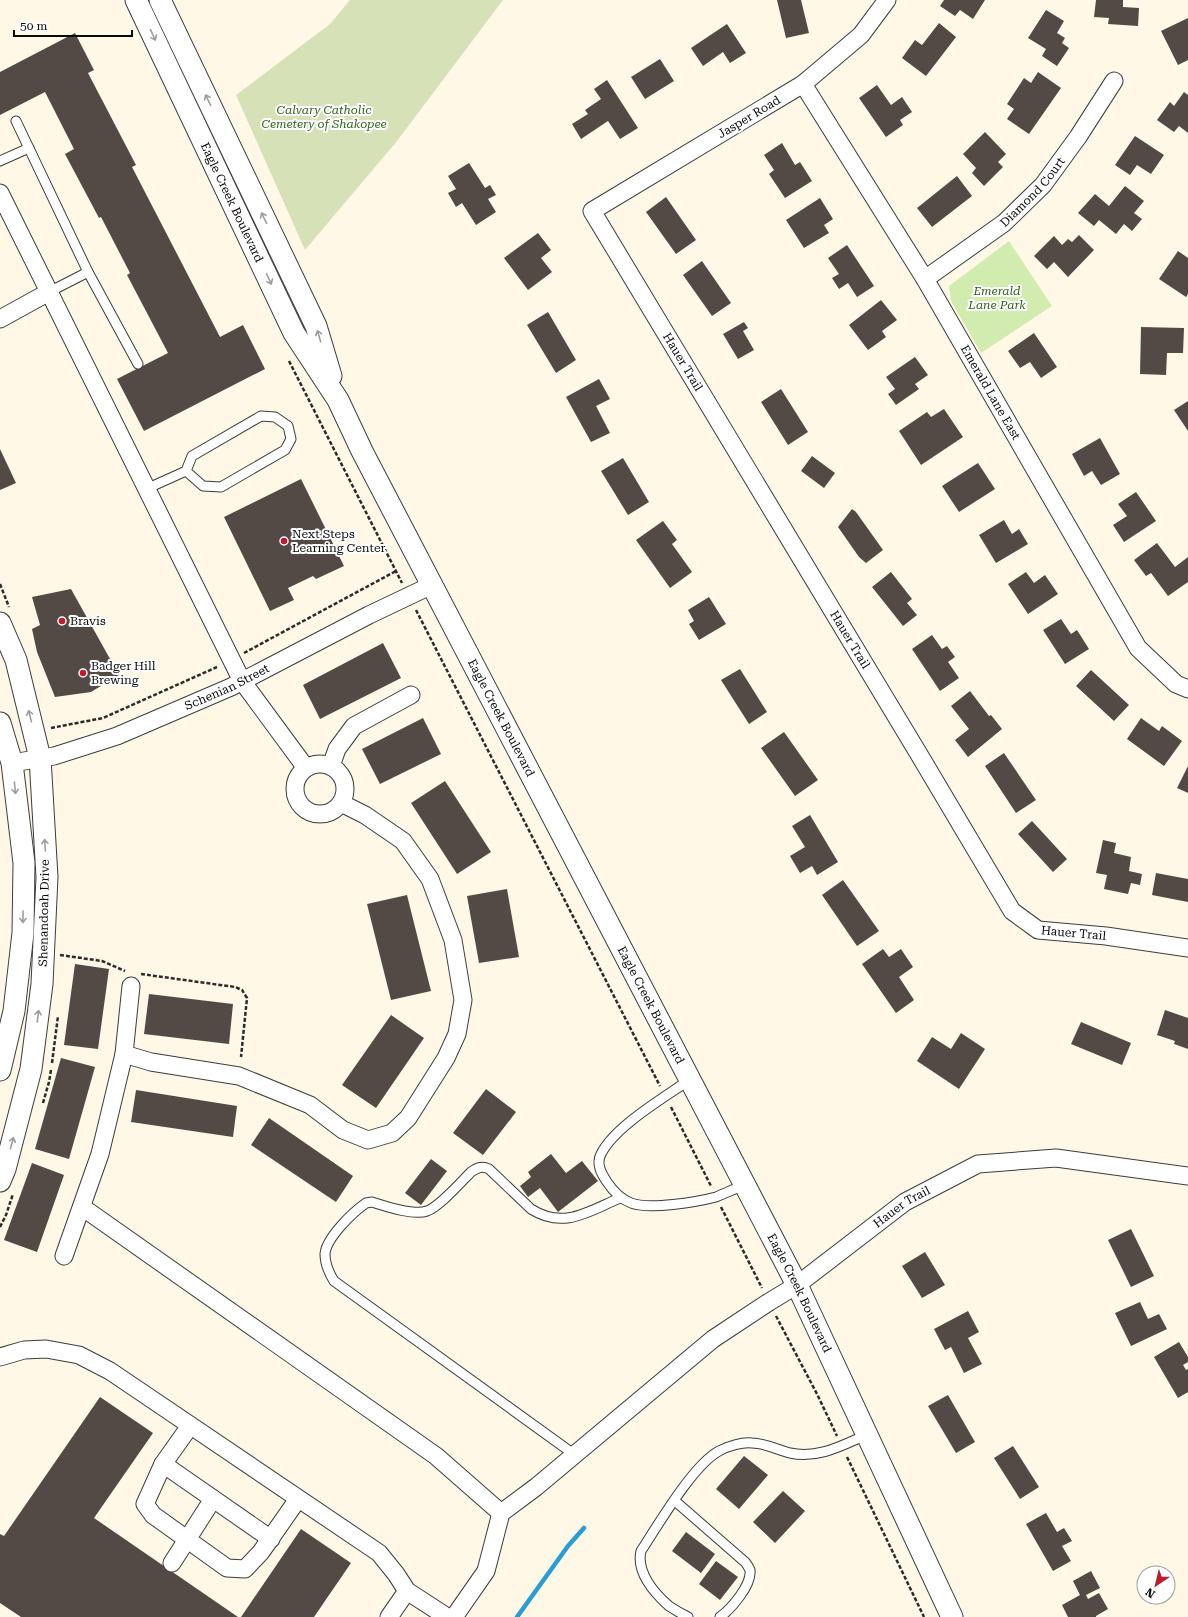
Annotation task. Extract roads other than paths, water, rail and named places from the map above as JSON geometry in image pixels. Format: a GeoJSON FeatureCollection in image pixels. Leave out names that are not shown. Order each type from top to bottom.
{"type":"FeatureCollection","features":[{"type":"Feature","properties":{"kind":"street","name":"Eagle Creek Boulevard"},"geometry":{"type":"LineString","coordinates":[[136,0],[294,333],[338,400],[366,458],[797,1285],[952,1617]]}},
{"type":"Feature","properties":{"kind":"street","name":"Eagle Creek Boulevard"},"geometry":{"type":"LineString","coordinates":[[160,0],[316,326],[338,400]]}},
{"type":"Feature","properties":{"kind":"street","name":"Jasper Road"},"geometry":{"type":"LineString","coordinates":[[592,211],[803,84],[861,35],[887,0]]}},
{"type":"Feature","properties":{"kind":"street","name":"Diamond Court"},"geometry":{"type":"LineString","coordinates":[[925,279],[1004,223],[1043,184],[1078,137],[1114,80]]}},
{"type":"Feature","properties":{"kind":"street","name":"Emerald Lane East"},"geometry":{"type":"LineString","coordinates":[[803,84],[925,279],[1138,648],[1176,684],[1188,689]]}},
{"type":"Feature","properties":{"kind":"street"},"geometry":{"type":"LineString","coordinates":[[0,193],[242,681],[306,768]]}},
{"type":"Feature","properties":{"kind":"street","name":"Hauer Trail"},"geometry":{"type":"LineString","coordinates":[[592,211],[926,766],[1012,912],[1038,930],[1106,936],[1188,948]]}},
{"type":"Feature","properties":{"kind":"street"},"geometry":{"type":"LineString","coordinates":[[0,319],[49,292]]}},
{"type":"Feature","properties":{"kind":"street","name":"Schenian Street"},"geometry":{"type":"LineString","coordinates":[[6,764],[54,756],[117,736],[242,681],[432,585]]}},
{"type":"Feature","properties":{"kind":"street","name":"Shenandoah Drive"},"geometry":{"type":"LineString","coordinates":[[0,623],[16,660],[40,758],[47,877],[42,984],[31,1070],[5,1169],[0,1180]]}},
{"type":"Feature","properties":{"kind":"street"},"geometry":{"type":"LineString","coordinates":[[331,766],[337,749],[354,726],[411,695]]}},
{"type":"Feature","properties":{"kind":"street","name":"Shenandoah Drive"},"geometry":{"type":"LineString","coordinates":[[0,723],[24,863],[23,933],[14,1011],[0,1070]]}},
{"type":"Feature","properties":{"kind":"street"},"geometry":{"type":"LineString","coordinates":[[314,764],[331,766],[338,771],[343,778],[345,795],[341,803],[335,809],[320,814],[305,808],[296,795],[295,788],[301,773],[306,768],[314,764]]}},
{"type":"Feature","properties":{"kind":"street"},"geometry":{"type":"LineString","coordinates":[[124,1054],[151,1062],[239,1076],[310,1105],[343,1130],[368,1140],[392,1133],[408,1118],[446,1058],[457,1034],[462,1000],[453,940],[430,880],[403,841],[365,816],[341,803]]}},
{"type":"Feature","properties":{"kind":"street"},"geometry":{"type":"LineString","coordinates":[[64,1256],[100,1154],[124,1054],[134,977]]}},
{"type":"Feature","properties":{"kind":"street","name":"Hauer Trail"},"geometry":{"type":"LineString","coordinates":[[501,1514],[575,1455],[713,1339],[797,1285],[905,1202],[978,1164],[1056,1158],[1188,1176]]}},
{"type":"Feature","properties":{"kind":"street"},"geometry":{"type":"LineString","coordinates":[[82,1206],[436,1456],[501,1514],[486,1571],[454,1617]]}},
{"type":"Feature","properties":{"kind":"street"},"geometry":{"type":"LineString","coordinates":[[0,1357],[24,1350],[46,1349],[79,1355],[110,1372],[379,1553],[396,1574],[407,1591],[447,1617]]}},
{"type":"Feature","properties":{"kind":"street"},"geometry":{"type":"LineString","coordinates":[[190,1426],[163,1464],[145,1504],[153,1515],[227,1568],[246,1569],[271,1539],[298,1499]]}},
{"type":"Feature","properties":{"kind":"street"},"geometry":{"type":"LineString","coordinates":[[163,1464],[271,1539]]}},
{"type":"Feature","properties":{"kind":"street"},"geometry":{"type":"LineString","coordinates":[[172,1563],[213,1499]]}},
{"type":"Feature","properties":{"kind":"street"},"geometry":{"type":"LineString","coordinates":[[389,1617],[407,1591]]}},
{"type":"Feature","properties":{"kind":"lane"},"geometry":{"type":"LineString","coordinates":[[16,121],[88,272],[138,364]]}},
{"type":"Feature","properties":{"kind":"lane"},"geometry":{"type":"LineString","coordinates":[[0,161],[29,148]]}},
{"type":"Feature","properties":{"kind":"lane"},"geometry":{"type":"LineString","coordinates":[[49,292],[88,272]]}},
{"type":"Feature","properties":{"kind":"lane"},"geometry":{"type":"LineString","coordinates":[[146,489],[186,471],[192,456],[261,416],[275,417],[288,426],[291,439],[285,450],[221,487],[203,486],[186,471]]}},
{"type":"Feature","properties":{"kind":"lane"},"geometry":{"type":"LineString","coordinates":[[689,1080],[616,1134],[600,1155],[598,1164],[601,1172],[610,1187],[620,1198],[632,1204],[648,1206],[696,1201],[716,1196],[744,1185]]}},
{"type":"Feature","properties":{"kind":"lane"},"geometry":{"type":"LineString","coordinates":[[575,1455],[334,1281],[328,1271],[325,1254],[330,1242],[339,1229],[366,1203],[372,1202],[412,1212],[426,1212],[435,1207],[478,1167],[489,1169],[538,1214],[562,1220],[573,1218],[620,1198]]}},
{"type":"Feature","properties":{"kind":"lane"},"geometry":{"type":"LineString","coordinates":[[688,1617],[670,1606],[654,1590],[642,1572],[639,1559],[641,1551],[675,1500],[705,1461],[720,1450],[752,1443],[791,1453],[807,1455],[824,1453],[866,1435]]}},
{"type":"Feature","properties":{"kind":"lane"},"geometry":{"type":"LineString","coordinates":[[675,1500],[746,1562],[750,1570],[748,1583],[730,1609],[720,1617]]}},
{"type":"Feature","properties":{"kind":"waterway"},"geometry":{"type":"LineString","coordinates":[[517,1617],[568,1546],[584,1528]]}},
{"type":"Feature","properties":{"kind":"place","name":"Next Steps Learning Center"},"geometry":{"type":"Point","coordinates":[284,541]}},
{"type":"Feature","properties":{"kind":"place","name":"Bravis"},"geometry":{"type":"Point","coordinates":[62,621]}},
{"type":"Feature","properties":{"kind":"place","name":"Badger Hill Brewing"},"geometry":{"type":"Point","coordinates":[83,673]}},
{"type":"Feature","properties":{"kind":"park label","name":"Calvary Catholic Cemetery of Shakopee"},"geometry":{"type":"Point","coordinates":[324,117]}},
{"type":"Feature","properties":{"kind":"park label","name":"Emerald Lane Park"},"geometry":{"type":"Point","coordinates":[997,298]}}]}
